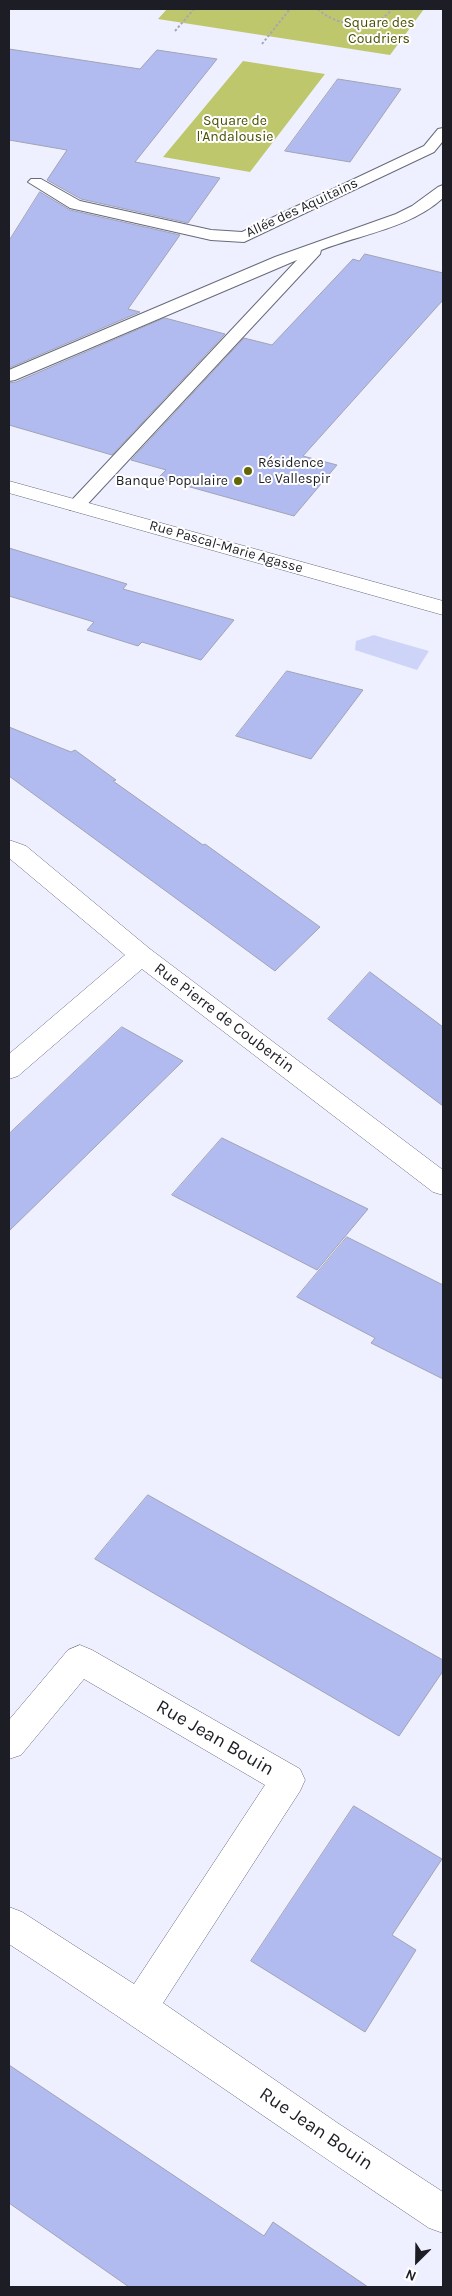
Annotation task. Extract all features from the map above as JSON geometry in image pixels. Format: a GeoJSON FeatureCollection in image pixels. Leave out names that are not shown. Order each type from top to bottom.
{"type":"FeatureCollection","features":[{"type":"Feature","properties":{"kind":"street","name":"Rue Pascal-Marie Agasse"},"geometry":{"type":"LineString","coordinates":[[9,487],[443,608]]}},
{"type":"Feature","properties":{"kind":"street","name":"Rue Pierre de Coubertin"},"geometry":{"type":"LineString","coordinates":[[9,848],[17,852],[141,955],[443,1185]]}},
{"type":"Feature","properties":{"kind":"street"},"geometry":{"type":"LineString","coordinates":[[9,1069],[141,955]]}},
{"type":"Feature","properties":{"kind":"street","name":"Rue Jean Bouin"},"geometry":{"type":"LineString","coordinates":[[9,1744],[80,1660],[288,1780],[140,2008]]}},
{"type":"Feature","properties":{"kind":"street","name":"Rue Jean Bouin"},"geometry":{"type":"LineString","coordinates":[[9,1924],[140,2008],[317,2131],[443,2214]]}},
{"type":"Feature","properties":{"kind":"lane","name":"Allée des Aquitains"},"geometry":{"type":"LineString","coordinates":[[36,182],[75,206],[211,235],[244,237],[429,149],[443,132]]}},
{"type":"Feature","properties":{"kind":"lane"},"geometry":{"type":"LineString","coordinates":[[9,376],[320,244],[406,215],[434,200],[443,190]]}},
{"type":"Feature","properties":{"kind":"lane"},"geometry":{"type":"LineString","coordinates":[[422,206],[443,213]]}},
{"type":"Feature","properties":{"kind":"lane"},"geometry":{"type":"LineString","coordinates":[[76,506],[320,244]]}},
{"type":"Feature","properties":{"kind":"path"},"geometry":{"type":"LineString","coordinates":[[175,31],[194,9]]}},
{"type":"Feature","properties":{"kind":"path"},"geometry":{"type":"LineString","coordinates":[[262,44],[290,9]]}},
{"type":"Feature","properties":{"kind":"path"},"geometry":{"type":"LineString","coordinates":[[318,9],[322,15],[330,19],[355,23],[379,20],[387,16],[392,9]]}},
{"type":"Feature","properties":{"kind":"green space","name":"Square des Coudriers"},"geometry":{"type":"Polygon","coordinates":[[[167,9],[424,9],[390,55],[158,19],[167,9]]]}},
{"type":"Feature","properties":{"kind":"green space","name":"Square de l'Andalousie"},"geometry":{"type":"Polygon","coordinates":[[[243,61],[325,74],[250,172],[163,157],[243,61]]]}},
{"type":"Feature","properties":{"kind":"water"},"geometry":{"type":"Polygon","coordinates":[[[374,635],[429,651],[417,670],[355,650],[356,641],[374,635]]]}},
{"type":"Feature","properties":{"kind":"building"},"geometry":{"type":"Polygon","coordinates":[[[9,49],[140,69],[157,50],[217,59],[135,162],[220,178],[188,223],[81,199],[47,180],[67,150],[9,140],[9,49]]]}},
{"type":"Feature","properties":{"kind":"building"},"geometry":{"type":"Polygon","coordinates":[[[338,79],[401,89],[350,162],[285,151],[338,79]]]}},
{"type":"Feature","properties":{"kind":"building"},"geometry":{"type":"Polygon","coordinates":[[[40,192],[70,210],[180,235],[128,309],[140,312],[9,368],[9,241],[40,192]]]}},
{"type":"Feature","properties":{"kind":"building"},"geometry":{"type":"Polygon","coordinates":[[[365,254],[443,273],[443,300],[303,456],[337,465],[294,516],[158,478],[166,470],[131,460],[244,338],[272,345],[353,259],[359,261],[365,254]]]}},
{"type":"Feature","properties":{"kind":"building"},"geometry":{"type":"Polygon","coordinates":[[[165,318],[225,334],[112,455],[9,425],[9,383],[16,382],[165,318]]]}},
{"type":"Feature","properties":{"kind":"building"},"geometry":{"type":"Polygon","coordinates":[[[9,548],[127,584],[123,589],[234,620],[201,660],[142,642],[138,646],[87,630],[94,622],[9,596],[9,548]]]}},
{"type":"Feature","properties":{"kind":"building"},"geometry":{"type":"Polygon","coordinates":[[[287,671],[363,690],[311,759],[236,736],[287,671]]]}},
{"type":"Feature","properties":{"kind":"building"},"geometry":{"type":"Polygon","coordinates":[[[9,727],[71,752],[75,750],[116,780],[113,781],[203,845],[205,844],[320,927],[275,971],[9,776],[9,727]]]}},
{"type":"Feature","properties":{"kind":"building"},"geometry":{"type":"Polygon","coordinates":[[[370,972],[443,1027],[443,1106],[328,1019],[370,972]]]}},
{"type":"Feature","properties":{"kind":"building"},"geometry":{"type":"Polygon","coordinates":[[[122,1027],[183,1061],[9,1231],[9,1134],[122,1027]]]}},
{"type":"Feature","properties":{"kind":"building"},"geometry":{"type":"Polygon","coordinates":[[[222,1138],[368,1209],[317,1270],[172,1195],[222,1138]]]}},
{"type":"Feature","properties":{"kind":"building"},"geometry":{"type":"Polygon","coordinates":[[[347,1237],[443,1285],[443,1379],[371,1343],[375,1338],[297,1297],[347,1237]]]}},
{"type":"Feature","properties":{"kind":"building"},"geometry":{"type":"Polygon","coordinates":[[[148,1495],[443,1660],[443,1671],[399,1736],[95,1559],[148,1495]]]}},
{"type":"Feature","properties":{"kind":"building"},"geometry":{"type":"Polygon","coordinates":[[[354,1806],[442,1859],[392,1935],[416,1950],[365,2032],[251,1961],[354,1806]]]}},
{"type":"Feature","properties":{"kind":"building"},"geometry":{"type":"Polygon","coordinates":[[[9,2065],[264,2236],[273,2222],[368,2287],[129,2287],[9,2203],[9,2065]]]}},
{"type":"Feature","properties":{"kind":"place","name":"Résidence Le Vallespir"},"geometry":{"type":"Point","coordinates":[248,471]}},
{"type":"Feature","properties":{"kind":"place","name":"Banque Populaire"},"geometry":{"type":"Point","coordinates":[238,481]}}]}
